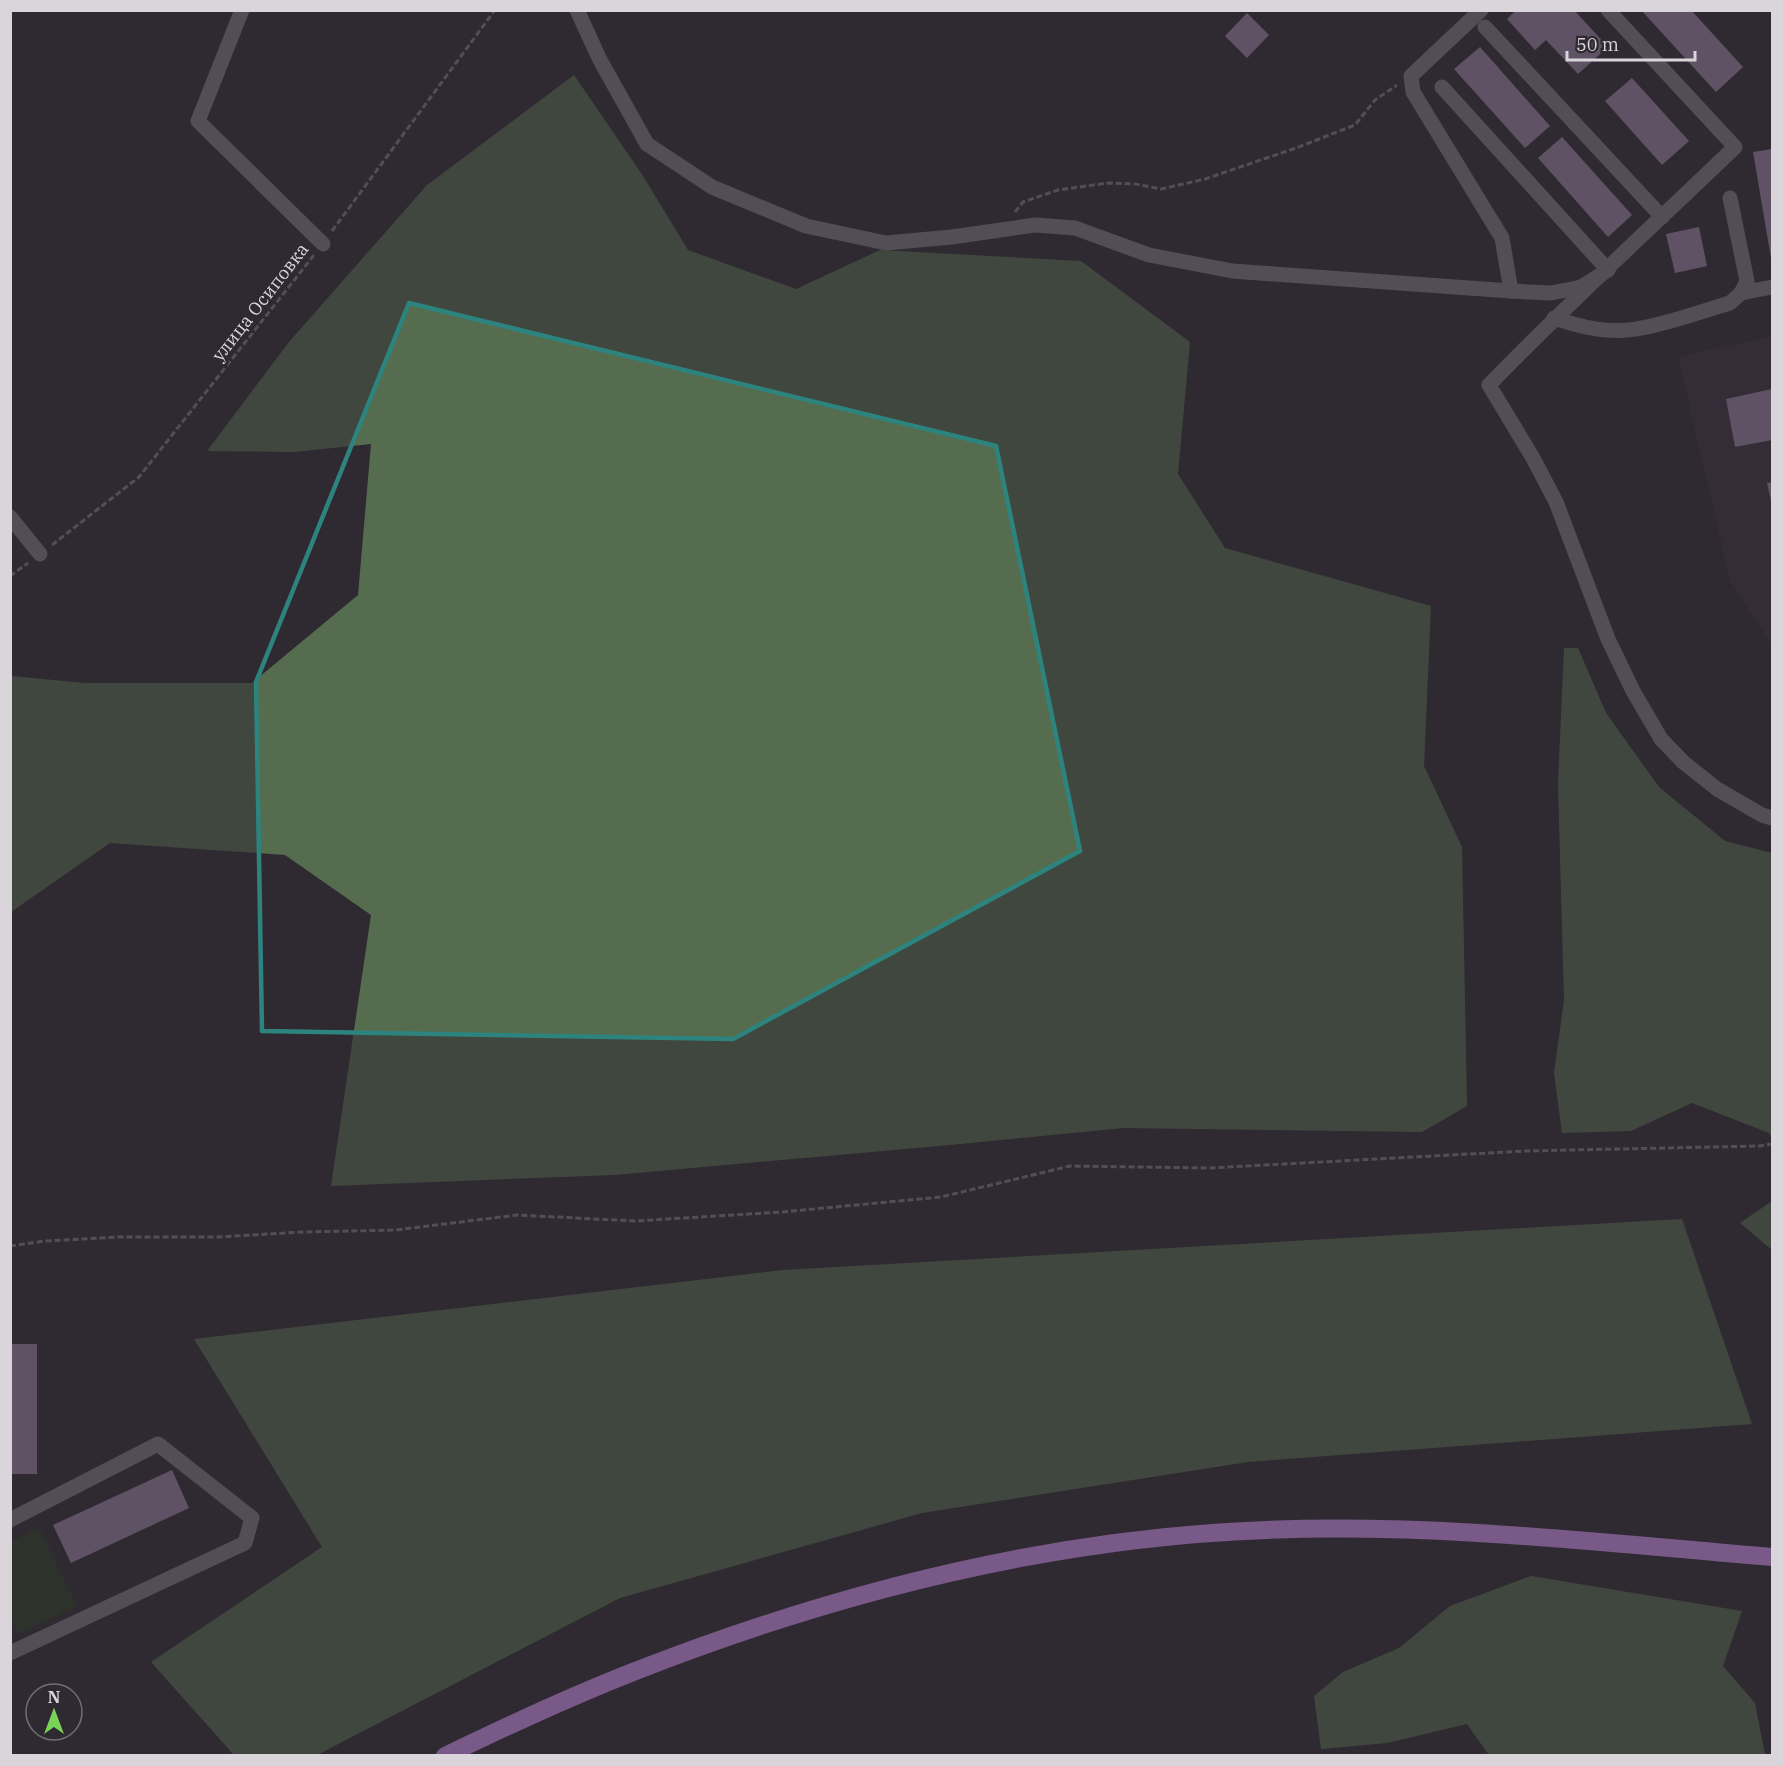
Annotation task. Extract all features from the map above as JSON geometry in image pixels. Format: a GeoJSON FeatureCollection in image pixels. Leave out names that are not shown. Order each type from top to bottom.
{"type":"FeatureCollection","features":[{"type":"Feature","properties":{"kind":"highway"},"geometry":{"type":"LineString","coordinates":[[445,1755],[567,1699],[711,1643],[854,1598],[927,1578],[1131,1540],[1211,1533],[1342,1528],[1426,1530],[1773,1557]]}},
{"type":"Feature","properties":{"kind":"street"},"geometry":{"type":"LineString","coordinates":[[242,10],[198,121],[323,244]]}},
{"type":"Feature","properties":{"kind":"street"},"geometry":{"type":"LineString","coordinates":[[577,10],[600,60],[647,144],[712,187],[806,226],[886,243],[952,237],[1035,225],[1075,228],[1149,255],[1232,271],[1511,291],[1551,293],[1581,287],[1608,270]]}},
{"type":"Feature","properties":{"kind":"street"},"geometry":{"type":"LineString","coordinates":[[1480,10],[1411,76],[1413,92],[1502,238],[1511,291]]}},
{"type":"Feature","properties":{"kind":"street"},"geometry":{"type":"LineString","coordinates":[[1608,10],[1735,147],[1608,270],[1554,318],[1489,385],[1533,458],[1556,502],[1608,639],[1660,739],[1683,762],[1717,789],[1773,818]]}},
{"type":"Feature","properties":{"kind":"street"},"geometry":{"type":"LineString","coordinates":[[1485,27],[1662,217]]}},
{"type":"Feature","properties":{"kind":"street"},"geometry":{"type":"LineString","coordinates":[[1442,87],[1608,270]]}},
{"type":"Feature","properties":{"kind":"street"},"geometry":{"type":"LineString","coordinates":[[1554,318],[1578,327],[1608,330],[1635,329],[1730,303],[1742,293],[1748,281],[1730,198]]}},
{"type":"Feature","properties":{"kind":"street"},"geometry":{"type":"LineString","coordinates":[[1742,293],[1773,287]]}},
{"type":"Feature","properties":{"kind":"street"},"geometry":{"type":"LineString","coordinates":[[10,517],[40,554]]}},
{"type":"Feature","properties":{"kind":"street"},"geometry":{"type":"LineString","coordinates":[[10,1520],[158,1444],[252,1518],[245,1543],[10,1653]]}},
{"type":"Feature","properties":{"kind":"path","name":"улица Осиповка"},"geometry":{"type":"LineString","coordinates":[[10,576],[139,477],[323,244],[495,10]]}},
{"type":"Feature","properties":{"kind":"path"},"geometry":{"type":"LineString","coordinates":[[1000,229],[1023,202],[1058,190],[1107,183],[1135,184],[1161,189],[1205,179],[1296,148],[1355,125],[1375,100],[1411,76]]}},
{"type":"Feature","properties":{"kind":"path"},"geometry":{"type":"LineString","coordinates":[[10,1246],[45,1241],[119,1237],[396,1230],[516,1215],[635,1221],[782,1212],[941,1197],[1070,1166],[1210,1168],[1525,1151],[1773,1144]]}},
{"type":"Feature","properties":{"kind":"highlighted area"},"geometry":{"type":"Polygon","coordinates":[[[409,303],[996,446],[1080,851],[733,1039],[262,1031],[256,682],[409,303]]]}},
{"type":"Feature","properties":{"kind":"shaded area"},"geometry":{"type":"Polygon","coordinates":[[[1772,336],[1772,645],[1730,580],[1678,357],[1772,336]]]}},
{"type":"Feature","properties":{"kind":"green space"},"geometry":{"type":"Polygon","coordinates":[[[574,75],[643,176],[688,250],[796,289],[880,250],[1081,261],[1190,342],[1178,474],[1225,548],[1431,606],[1424,766],[1462,847],[1467,1106],[1422,1132],[1123,1128],[614,1175],[331,1186],[371,915],[285,855],[110,843],[11,912],[11,676],[85,683],[252,683],[358,595],[371,444],[294,452],[207,451],[289,342],[427,185],[574,75]]]}},
{"type":"Feature","properties":{"kind":"green space"},"geometry":{"type":"Polygon","coordinates":[[[1564,648],[1578,648],[1606,713],[1659,787],[1725,841],[1772,853],[1772,1138],[1769,1133],[1692,1103],[1631,1131],[1562,1133],[1554,1073],[1564,1000],[1558,784],[1564,648]]]}},
{"type":"Feature","properties":{"kind":"green space"},"geometry":{"type":"Polygon","coordinates":[[[1772,1201],[1772,1250],[1740,1223],[1772,1201]]]}},
{"type":"Feature","properties":{"kind":"green space"},"geometry":{"type":"Polygon","coordinates":[[[1682,1219],[1752,1424],[1248,1462],[922,1513],[620,1598],[317,1755],[234,1755],[151,1662],[322,1547],[194,1339],[783,1270],[1682,1219]]]}},
{"type":"Feature","properties":{"kind":"green space"},"geometry":{"type":"Polygon","coordinates":[[[39,1528],[77,1606],[18,1634],[11,1618],[11,1542],[39,1528]]]}},
{"type":"Feature","properties":{"kind":"green space"},"geometry":{"type":"Polygon","coordinates":[[[1531,1576],[1742,1611],[1723,1666],[1755,1703],[1765,1755],[1489,1755],[1467,1724],[1387,1743],[1321,1749],[1314,1696],[1343,1672],[1399,1648],[1450,1606],[1531,1576]]]}},
{"type":"Feature","properties":{"kind":"building"},"geometry":{"type":"Polygon","coordinates":[[[1516,10],[1574,10],[1608,47],[1578,74],[1546,40],[1535,50],[1507,19],[1516,10]]]}},
{"type":"Feature","properties":{"kind":"building"},"geometry":{"type":"Polygon","coordinates":[[[1641,10],[1691,10],[1743,67],[1716,92],[1641,10]]]}},
{"type":"Feature","properties":{"kind":"building"},"geometry":{"type":"Polygon","coordinates":[[[1247,13],[1269,35],[1247,58],[1225,36],[1247,13]]]}},
{"type":"Feature","properties":{"kind":"building"},"geometry":{"type":"Polygon","coordinates":[[[1480,47],[1550,126],[1525,148],[1454,69],[1480,47]]]}},
{"type":"Feature","properties":{"kind":"building"},"geometry":{"type":"Polygon","coordinates":[[[1632,78],[1689,141],[1662,165],[1605,101],[1632,78]]]}},
{"type":"Feature","properties":{"kind":"building"},"geometry":{"type":"Polygon","coordinates":[[[1562,137],[1632,215],[1608,237],[1538,158],[1562,137]]]}},
{"type":"Feature","properties":{"kind":"building"},"geometry":{"type":"Polygon","coordinates":[[[1772,149],[1772,258],[1771,258],[1753,152],[1772,149]]]}},
{"type":"Feature","properties":{"kind":"building"},"geometry":{"type":"Polygon","coordinates":[[[1699,227],[1707,266],[1675,273],[1666,234],[1699,227]]]}},
{"type":"Feature","properties":{"kind":"building"},"geometry":{"type":"Polygon","coordinates":[[[1772,389],[1772,440],[1735,447],[1726,399],[1772,389]]]}},
{"type":"Feature","properties":{"kind":"building"},"geometry":{"type":"Polygon","coordinates":[[[1772,482],[1772,505],[1767,483],[1772,482]]]}},
{"type":"Feature","properties":{"kind":"building"},"geometry":{"type":"Polygon","coordinates":[[[10,1344],[37,1344],[37,1474],[10,1474],[10,1344]]]}},
{"type":"Feature","properties":{"kind":"building"},"geometry":{"type":"Polygon","coordinates":[[[172,1470],[189,1508],[71,1563],[53,1525],[172,1470]]]}}]}
